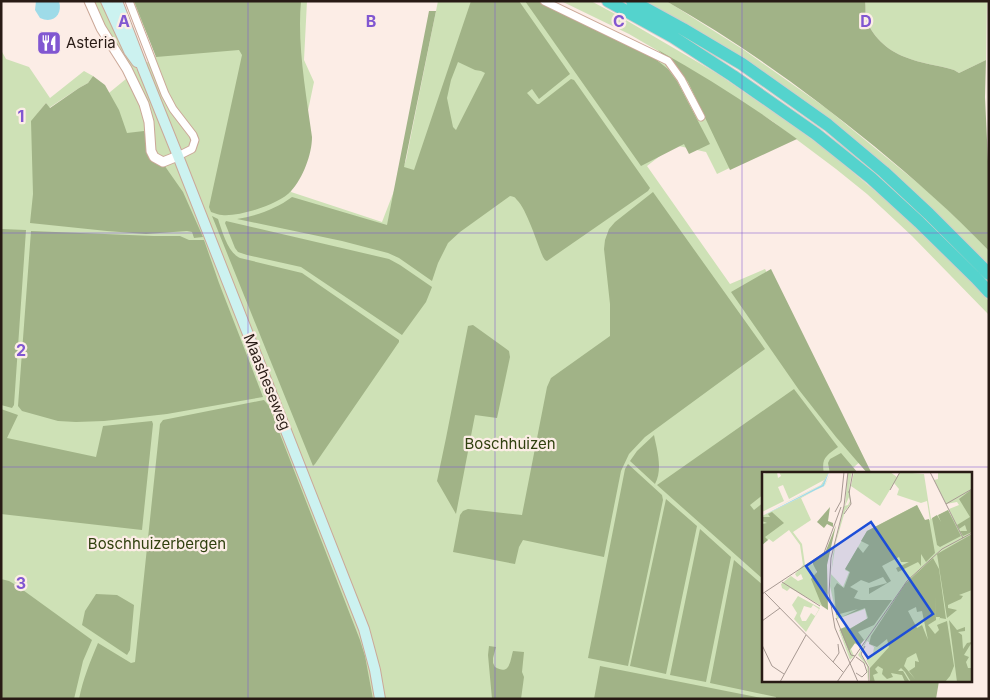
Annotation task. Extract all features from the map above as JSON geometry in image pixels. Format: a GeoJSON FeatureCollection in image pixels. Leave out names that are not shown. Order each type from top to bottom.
{"type":"FeatureCollection","features":[{"type":"Feature","properties":{"kind":"highway"},"geometry":{"type":"LineString","coordinates":[[608,1],[726,71],[816,134],[870,178],[919,222],[989,292]]}},
{"type":"Feature","properties":{"kind":"highway"},"geometry":{"type":"LineString","coordinates":[[632,1],[742,64],[828,125],[884,172],[989,274]]}},
{"type":"Feature","properties":{"kind":"main road","name":"Maasheseweg"},"geometry":{"type":"LineString","coordinates":[[106,1],[129,51],[143,69]]}},
{"type":"Feature","properties":{"kind":"main road","name":"Maasheseweg"},"geometry":{"type":"LineString","coordinates":[[117,1],[364,629],[375,670],[380,699]]}},
{"type":"Feature","properties":{"kind":"street"},"geometry":{"type":"LineString","coordinates":[[89,1],[101,28],[126,69],[144,104],[149,122],[151,151],[154,157],[163,162],[192,149],[195,140],[165,94],[129,1]]}},
{"type":"Feature","properties":{"kind":"street"},"geometry":{"type":"LineString","coordinates":[[544,1],[668,61],[681,79],[701,117]]}},
{"type":"Feature","properties":{"kind":"green space","name":"Boschhuizen"},"geometry":{"type":"Polygon","coordinates":[[[92,1],[102,1],[137,70],[157,55],[132,1],[307,1],[304,60],[314,82],[291,192],[382,222],[406,160],[438,1],[549,1],[649,50],[665,55],[629,34],[561,1],[591,1],[718,74],[829,152],[894,207],[947,257],[989,301],[989,315],[912,236],[867,194],[772,121],[685,66],[791,138],[717,174],[706,152],[674,145],[647,166],[730,284],[765,269],[862,460],[848,472],[762,472],[762,682],[932,699],[1,699],[1,50],[6,59],[29,67],[50,98],[84,71],[93,76],[88,83],[49,108],[46,103],[38,113],[104,97],[132,74],[92,1]]]}},
{"type":"Feature","properties":{"kind":"green space"},"geometry":{"type":"Polygon","coordinates":[[[134,1],[301,1],[301,52],[312,144],[303,173],[286,196],[269,205],[248,212],[222,215],[211,212],[209,207],[242,55],[239,50],[156,57],[134,1]]]}},
{"type":"Feature","properties":{"kind":"green space"},"geometry":{"type":"Polygon","coordinates":[[[471,1],[519,1],[570,74],[539,99],[532,89],[527,93],[539,104],[571,79],[574,80],[650,188],[547,261],[543,257],[532,227],[521,205],[514,197],[510,196],[460,232],[448,243],[432,281],[399,258],[388,253],[342,241],[237,219],[266,211],[292,197],[387,225],[429,11],[436,11],[404,167],[414,170],[471,1]],[[458,62],[451,80],[447,98],[453,127],[456,130],[485,73],[458,62]]]}},
{"type":"Feature","properties":{"kind":"green space"},"geometry":{"type":"Polygon","coordinates":[[[525,1],[542,1],[654,58],[668,69],[677,81],[710,144],[689,154],[684,144],[641,166],[525,1]]]}},
{"type":"Feature","properties":{"kind":"green space"},"geometry":{"type":"Polygon","coordinates":[[[644,1],[666,1],[673,5],[744,50],[826,108],[930,193],[972,233],[989,251],[989,267],[890,172],[644,1]]]}},
{"type":"Feature","properties":{"kind":"green space"},"geometry":{"type":"Polygon","coordinates":[[[666,1],[865,1],[866,17],[871,30],[892,51],[917,61],[954,70],[959,73],[986,60],[985,97],[989,183],[989,251],[918,184],[874,146],[824,107],[747,51],[666,1]]]}},
{"type":"Feature","properties":{"kind":"green space"},"geometry":{"type":"Polygon","coordinates":[[[865,1],[987,1],[986,60],[959,73],[954,70],[917,61],[892,51],[871,30],[866,17],[865,1]]]}},
{"type":"Feature","properties":{"kind":"green space"},"geometry":{"type":"Polygon","coordinates":[[[658,50],[729,92],[797,139],[730,170],[688,82],[678,69],[658,50]]]}},
{"type":"Feature","properties":{"kind":"green space"},"geometry":{"type":"Polygon","coordinates":[[[93,76],[105,85],[119,110],[127,133],[144,131],[148,142],[183,192],[203,237],[194,238],[192,232],[187,231],[146,234],[30,223],[33,194],[31,121],[46,103],[50,108],[88,83],[93,76]]]}},
{"type":"Feature","properties":{"kind":"green space"},"geometry":{"type":"Polygon","coordinates":[[[653,192],[765,349],[645,437],[629,454],[621,471],[604,557],[523,540],[519,547],[515,564],[453,552],[460,515],[463,511],[468,509],[522,515],[547,387],[551,378],[610,336],[610,304],[604,249],[609,229],[653,192]]]}},
{"type":"Feature","properties":{"kind":"green space"},"geometry":{"type":"Polygon","coordinates":[[[212,216],[218,219],[226,241],[232,251],[240,258],[302,273],[399,340],[313,466],[212,216]]]}},
{"type":"Feature","properties":{"kind":"green space"},"geometry":{"type":"Polygon","coordinates":[[[226,221],[389,259],[432,287],[426,302],[402,335],[301,267],[238,252],[225,223],[226,221]]]}},
{"type":"Feature","properties":{"kind":"green space"},"geometry":{"type":"Polygon","coordinates":[[[1,229],[26,230],[14,405],[12,408],[1,405],[1,229]]]}},
{"type":"Feature","properties":{"kind":"green space"},"geometry":{"type":"Polygon","coordinates":[[[31,231],[180,236],[189,240],[204,240],[263,397],[167,414],[104,421],[58,421],[22,411],[18,406],[31,231]]]}},
{"type":"Feature","properties":{"kind":"green space"},"geometry":{"type":"Polygon","coordinates":[[[771,269],[871,472],[866,472],[799,390],[731,292],[771,269]]]}},
{"type":"Feature","properties":{"kind":"green space"},"geometry":{"type":"Polygon","coordinates":[[[473,325],[509,351],[510,357],[497,418],[475,415],[456,514],[437,481],[468,326],[473,325]]]}},
{"type":"Feature","properties":{"kind":"green space"},"geometry":{"type":"Polygon","coordinates":[[[794,389],[838,447],[825,458],[824,472],[762,472],[762,496],[750,505],[754,510],[762,504],[762,578],[657,485],[794,389]]]}},
{"type":"Feature","properties":{"kind":"green space","name":"Boschhuizerbergen"},"geometry":{"type":"Polygon","coordinates":[[[264,400],[269,406],[360,640],[373,699],[79,699],[98,643],[131,663],[135,662],[160,424],[163,420],[264,400]]]}},
{"type":"Feature","properties":{"kind":"green space"},"geometry":{"type":"Polygon","coordinates":[[[1,409],[18,415],[7,438],[96,457],[103,426],[152,421],[142,530],[1,514],[1,409]]]}},
{"type":"Feature","properties":{"kind":"green space"},"geometry":{"type":"Polygon","coordinates":[[[654,435],[659,466],[655,484],[630,461],[637,451],[654,435]]]}},
{"type":"Feature","properties":{"kind":"green space"},"geometry":{"type":"Polygon","coordinates":[[[841,453],[857,472],[830,472],[828,463],[830,459],[841,453]]]}},
{"type":"Feature","properties":{"kind":"green space"},"geometry":{"type":"Polygon","coordinates":[[[628,464],[662,495],[663,500],[628,666],[588,658],[625,469],[628,464]]]}},
{"type":"Feature","properties":{"kind":"green space"},"geometry":{"type":"Polygon","coordinates":[[[666,499],[697,526],[666,674],[630,666],[666,499]]]}},
{"type":"Feature","properties":{"kind":"green space"},"geometry":{"type":"Polygon","coordinates":[[[700,529],[731,557],[706,682],[670,675],[700,529]]]}},
{"type":"Feature","properties":{"kind":"green space"},"geometry":{"type":"Polygon","coordinates":[[[734,560],[762,584],[762,682],[939,682],[936,699],[776,699],[776,697],[710,683],[734,560]]]}},
{"type":"Feature","properties":{"kind":"green space"},"geometry":{"type":"Polygon","coordinates":[[[1,579],[16,585],[92,640],[83,661],[74,699],[1,699],[1,579]]]}},
{"type":"Feature","properties":{"kind":"green space"},"geometry":{"type":"Polygon","coordinates":[[[96,594],[117,595],[134,605],[130,650],[127,655],[82,625],[85,611],[96,594]]]}},
{"type":"Feature","properties":{"kind":"green space"},"geometry":{"type":"Polygon","coordinates":[[[489,646],[496,647],[493,658],[495,667],[504,670],[510,663],[513,651],[524,652],[522,672],[524,677],[521,699],[492,699],[488,655],[489,646]]]}},
{"type":"Feature","properties":{"kind":"green space"},"geometry":{"type":"Polygon","coordinates":[[[600,666],[767,699],[594,699],[600,666]]]}},
{"type":"Feature","properties":{"kind":"water"},"geometry":{"type":"Polygon","coordinates":[[[36,1],[59,1],[60,10],[53,19],[45,20],[40,18],[35,10],[36,1]]]}},
{"type":"Feature","properties":{"kind":"place","name":"Asteria"},"geometry":{"type":"Point","coordinates":[49,43]}}]}
